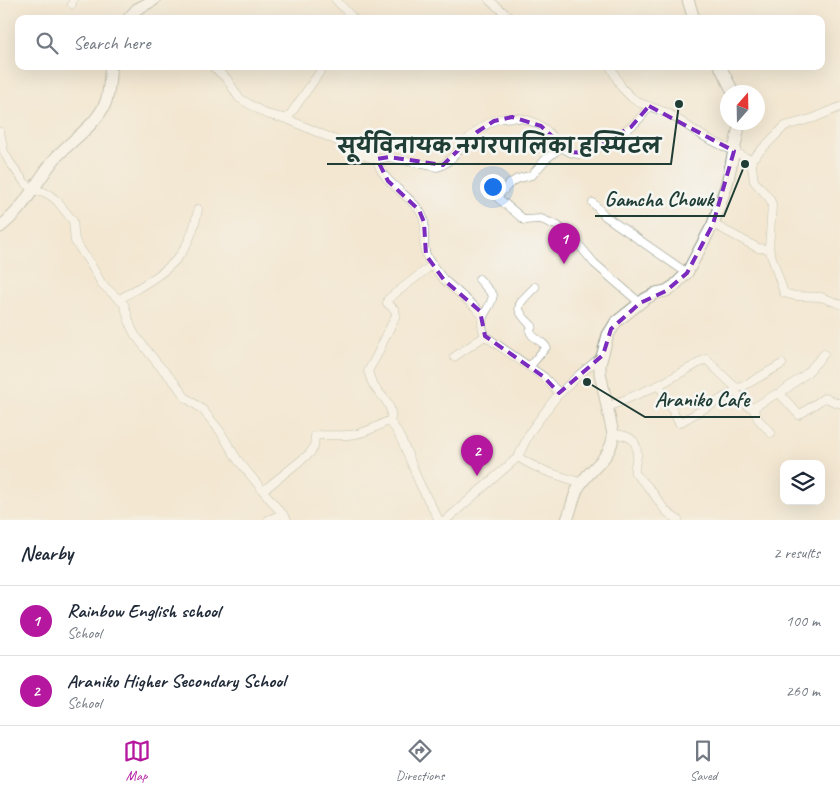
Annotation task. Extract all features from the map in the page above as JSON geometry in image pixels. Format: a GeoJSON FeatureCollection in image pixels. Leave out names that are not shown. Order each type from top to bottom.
{"type":"FeatureCollection","features":[{"type":"Feature","properties":{"kind":"street"},"geometry":{"type":"LineString","coordinates":[[132,15],[137,9],[154,0]]}},
{"type":"Feature","properties":{"kind":"street"},"geometry":{"type":"LineString","coordinates":[[336,0],[350,15]]}},
{"type":"Feature","properties":{"kind":"street"},"geometry":{"type":"LineString","coordinates":[[489,0],[507,15]]}},
{"type":"Feature","properties":{"kind":"street"},"geometry":{"type":"LineString","coordinates":[[688,0],[693,15]]}},
{"type":"Feature","properties":{"kind":"street"},"geometry":{"type":"LineString","coordinates":[[0,227],[26,202],[54,160],[88,127],[101,110],[106,100],[110,70]]}},
{"type":"Feature","properties":{"kind":"street"},"geometry":{"type":"LineString","coordinates":[[216,70],[226,79],[239,98],[266,114],[287,119],[333,139],[368,158],[389,157],[431,166],[443,165],[477,132],[494,121],[512,117],[524,119],[541,126],[561,147],[573,154],[591,152],[630,127],[641,118],[649,106]]}},
{"type":"Feature","properties":{"kind":"street"},"geometry":{"type":"LineString","coordinates":[[287,119],[321,70]]}},
{"type":"Feature","properties":{"kind":"street"},"geometry":{"type":"LineString","coordinates":[[612,70],[622,88],[632,98],[668,113],[703,136],[751,160],[754,181],[770,199],[772,204],[769,249],[784,293],[795,296],[822,297],[840,304]]}},
{"type":"Feature","properties":{"kind":"street"},"geometry":{"type":"LineString","coordinates":[[722,70],[730,85]]}},
{"type":"Feature","properties":{"kind":"street"},"geometry":{"type":"LineString","coordinates":[[751,160],[785,126],[814,118],[840,107]]}},
{"type":"Feature","properties":{"kind":"street"},"geometry":{"type":"LineString","coordinates":[[567,520],[578,489],[610,449],[613,434],[600,373],[600,364],[608,335],[626,313],[651,295],[666,291],[674,286],[687,273],[713,224],[727,184],[738,130]]}},
{"type":"Feature","properties":{"kind":"street"},"geometry":{"type":"LineString","coordinates":[[0,132],[2,135],[2,148],[9,162],[25,183],[34,190],[51,196],[68,214],[74,224],[74,241],[102,284],[120,299],[128,311],[130,327],[135,335],[157,364],[176,384],[183,396],[203,410],[220,431],[237,459],[285,517],[268,520]]}},
{"type":"Feature","properties":{"kind":"street"},"geometry":{"type":"LineString","coordinates":[[561,147],[546,159],[532,175],[517,179],[508,185],[498,198],[508,207],[514,209],[524,220],[537,218],[558,226],[575,240],[594,263],[640,303]]}},
{"type":"Feature","properties":{"kind":"street"},"geometry":{"type":"LineString","coordinates":[[377,159],[378,167],[388,181],[410,199],[422,215],[424,222],[424,250],[432,265],[444,280],[482,315]]}},
{"type":"Feature","properties":{"kind":"street"},"geometry":{"type":"LineString","coordinates":[[593,203],[605,216],[687,273]]}},
{"type":"Feature","properties":{"kind":"street"},"geometry":{"type":"LineString","coordinates":[[120,299],[163,273],[177,260],[187,246],[195,226],[198,209]]}},
{"type":"Feature","properties":{"kind":"street"},"geometry":{"type":"LineString","coordinates":[[713,224],[758,248],[769,249]]}},
{"type":"Feature","properties":{"kind":"street"},"geometry":{"type":"LineString","coordinates":[[432,265],[395,292],[386,301],[395,310],[396,315],[376,357],[368,368],[370,378],[376,389],[384,396],[392,416],[390,421],[439,520]]}},
{"type":"Feature","properties":{"kind":"street"},"geometry":{"type":"LineString","coordinates":[[479,279],[493,296],[493,299],[482,315],[482,326],[485,336],[530,366],[559,393]]}},
{"type":"Feature","properties":{"kind":"street"},"geometry":{"type":"LineString","coordinates":[[530,366],[546,347],[531,335],[532,326],[523,318],[518,307],[520,302],[535,287]]}},
{"type":"Feature","properties":{"kind":"street"},"geometry":{"type":"LineString","coordinates":[[454,357],[485,336]]}},
{"type":"Feature","properties":{"kind":"street"},"geometry":{"type":"LineString","coordinates":[[753,408],[779,394],[807,373],[824,354]]}},
{"type":"Feature","properties":{"kind":"street"},"geometry":{"type":"LineString","coordinates":[[446,520],[518,457],[530,432],[559,393],[603,355]]}},
{"type":"Feature","properties":{"kind":"street"},"geometry":{"type":"LineString","coordinates":[[608,407],[659,385],[706,359],[748,406],[753,408],[758,419],[771,433]]}},
{"type":"Feature","properties":{"kind":"street"},"geometry":{"type":"LineString","coordinates":[[659,385],[679,423],[782,364]]}},
{"type":"Feature","properties":{"kind":"street"},"geometry":{"type":"LineString","coordinates":[[779,394],[799,416],[824,398],[840,403]]}},
{"type":"Feature","properties":{"kind":"street"},"geometry":{"type":"LineString","coordinates":[[264,490],[310,453],[314,447],[315,436],[356,436],[390,421]]}},
{"type":"Feature","properties":{"kind":"street"},"geometry":{"type":"LineString","coordinates":[[613,434],[626,435],[631,438],[636,446],[637,454],[635,472],[650,489],[667,514],[678,520]]}},
{"type":"Feature","properties":{"kind":"street"},"geometry":{"type":"LineString","coordinates":[[518,457],[544,471],[582,483]]}},
{"type":"Feature","properties":{"kind":"highlighted area"},"geometry":{"type":"Polygon","coordinates":[[[649,106],[734,151],[713,224],[687,273],[666,291],[640,303],[611,329],[603,355],[559,393],[544,377],[485,336],[480,311],[444,280],[426,255],[424,222],[419,210],[388,181],[377,159],[389,157],[443,165],[477,132],[494,121],[512,117],[541,126],[569,152],[585,153],[631,127],[649,106]]]}},
{"type":"Feature","properties":{"kind":"place","name":"सूर्यविनायक नगरपालिका हस्पिटल"},"geometry":{"type":"Point","coordinates":[679,104]}},
{"type":"Feature","properties":{"kind":"place","name":"Gamcha Chowk"},"geometry":{"type":"Point","coordinates":[745,164]}},
{"type":"Feature","properties":{"kind":"place","name":"Rainbow English school"},"geometry":{"type":"Point","coordinates":[564,264]}},
{"type":"Feature","properties":{"kind":"place","name":"Araniko Cafe"},"geometry":{"type":"Point","coordinates":[587,382]}},
{"type":"Feature","properties":{"kind":"place","name":"Araniko Higher Secondary School"},"geometry":{"type":"Point","coordinates":[477,476]}}]}
